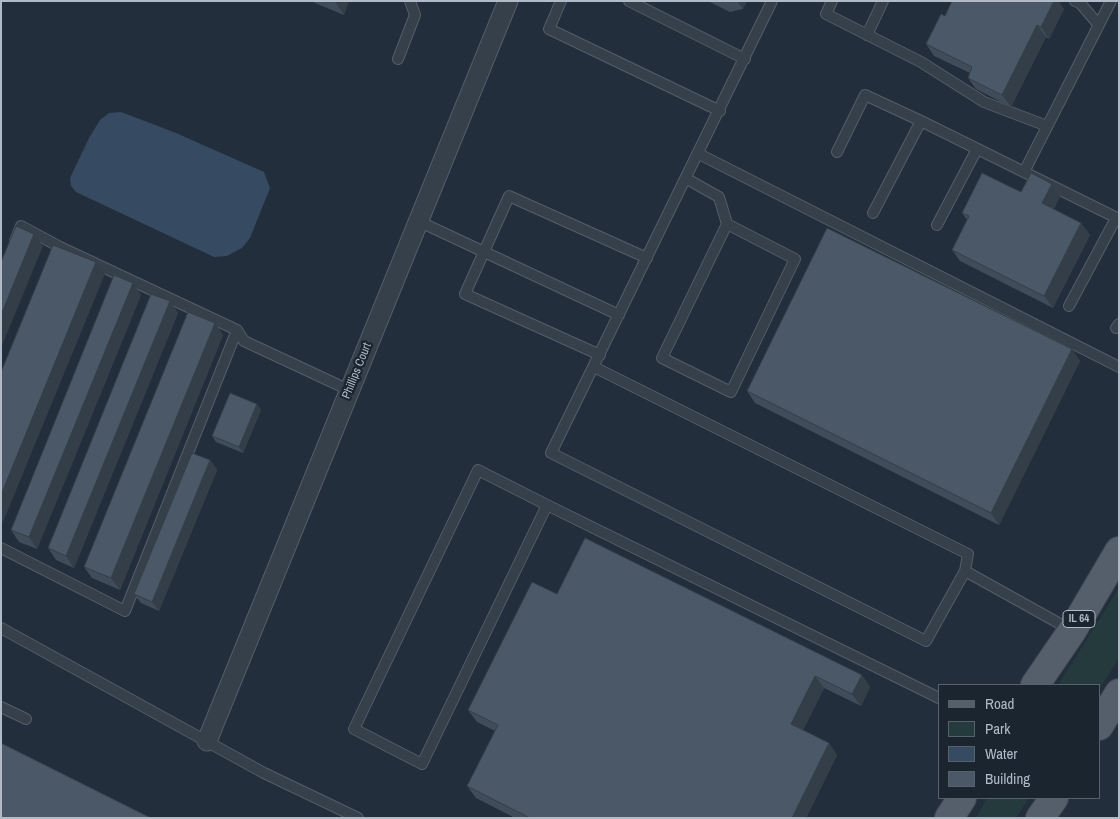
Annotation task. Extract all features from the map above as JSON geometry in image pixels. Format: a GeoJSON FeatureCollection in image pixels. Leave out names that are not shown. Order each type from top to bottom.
{"type":"FeatureCollection","features":[{"type":"Feature","properties":{"kind":"main road","name":"IL 64"},"geometry":{"type":"LineString","coordinates":[[1036,684],[1072,630],[1119,551]]}},
{"type":"Feature","properties":{"kind":"main road"},"geometry":{"type":"LineString","coordinates":[[1100,724],[1119,693]]}},
{"type":"Feature","properties":{"kind":"main road"},"geometry":{"type":"LineString","coordinates":[[949,818],[961,799]]}},
{"type":"Feature","properties":{"kind":"main road"},"geometry":{"type":"LineString","coordinates":[[1040,818],[1053,799]]}},
{"type":"Feature","properties":{"kind":"street","name":"Phillips Court"},"geometry":{"type":"LineString","coordinates":[[206,741],[508,1]]}},
{"type":"Feature","properties":{"kind":"lane"},"geometry":{"type":"LineString","coordinates":[[398,59],[415,14],[410,1]]}},
{"type":"Feature","properties":{"kind":"lane"},"geometry":{"type":"LineString","coordinates":[[561,1],[549,28],[720,111]]}},
{"type":"Feature","properties":{"kind":"lane"},"geometry":{"type":"LineString","coordinates":[[629,1],[744,59]]}},
{"type":"Feature","properties":{"kind":"lane"},"geometry":{"type":"LineString","coordinates":[[594,367],[968,554],[964,571],[926,641],[551,453],[699,154],[772,1]]}},
{"type":"Feature","properties":{"kind":"lane"},"geometry":{"type":"LineString","coordinates":[[832,1],[826,14],[921,62],[984,102],[1047,126]]}},
{"type":"Feature","properties":{"kind":"lane"},"geometry":{"type":"LineString","coordinates":[[867,35],[883,1]]}},
{"type":"Feature","properties":{"kind":"lane"},"geometry":{"type":"LineString","coordinates":[[1075,1],[1098,24]]}},
{"type":"Feature","properties":{"kind":"lane"},"geometry":{"type":"LineString","coordinates":[[1024,172],[1111,1]]}},
{"type":"Feature","properties":{"kind":"lane"},"geometry":{"type":"LineString","coordinates":[[837,152],[865,95],[1117,219],[1069,306]]}},
{"type":"Feature","properties":{"kind":"lane"},"geometry":{"type":"LineString","coordinates":[[873,213],[921,121]]}},
{"type":"Feature","properties":{"kind":"lane"},"geometry":{"type":"LineString","coordinates":[[937,225],[977,149]]}},
{"type":"Feature","properties":{"kind":"lane"},"geometry":{"type":"LineString","coordinates":[[699,154],[1119,367]]}},
{"type":"Feature","properties":{"kind":"lane"},"geometry":{"type":"LineString","coordinates":[[686,179],[719,197],[727,224],[662,358],[731,392],[795,259],[727,224]]}},
{"type":"Feature","properties":{"kind":"lane"},"geometry":{"type":"LineString","coordinates":[[600,355],[465,294],[509,196],[647,258]]}},
{"type":"Feature","properties":{"kind":"lane"},"geometry":{"type":"LineString","coordinates":[[418,221],[619,315]]}},
{"type":"Feature","properties":{"kind":"lane"},"geometry":{"type":"LineString","coordinates":[[11,250],[21,226],[60,247],[237,330],[244,342],[349,390]]}},
{"type":"Feature","properties":{"kind":"lane"},"geometry":{"type":"LineString","coordinates":[[1,548],[125,611],[237,330]]}},
{"type":"Feature","properties":{"kind":"lane"},"geometry":{"type":"LineString","coordinates":[[547,505],[422,764],[354,729],[478,470],[938,698]]}},
{"type":"Feature","properties":{"kind":"lane"},"geometry":{"type":"LineString","coordinates":[[964,571],[1072,630]]}},
{"type":"Feature","properties":{"kind":"lane"},"geometry":{"type":"LineString","coordinates":[[1,628],[264,773],[358,818]]}},
{"type":"Feature","properties":{"kind":"lane"},"geometry":{"type":"LineString","coordinates":[[1,707],[26,719]]}},
{"type":"Feature","properties":{"kind":"green space"},"geometry":{"type":"Polygon","coordinates":[[[1119,588],[1119,658],[1100,688],[1100,684],[1059,684],[1119,588]]]}},
{"type":"Feature","properties":{"kind":"green space"},"geometry":{"type":"Polygon","coordinates":[[[986,799],[1028,799],[1016,818],[976,818],[986,799]]]}},
{"type":"Feature","properties":{"kind":"water"},"geometry":{"type":"Polygon","coordinates":[[[121,112],[176,133],[264,172],[270,188],[250,238],[242,248],[227,256],[214,257],[76,192],[71,186],[70,178],[89,138],[100,120],[109,113],[121,112]]]}},
{"type":"Feature","properties":{"kind":"building"},"geometry":{"type":"Polygon","coordinates":[[[952,1],[1054,1],[1041,27],[1037,25],[1002,95],[968,78],[972,67],[926,44],[941,14],[945,16],[952,1]]]}},
{"type":"Feature","properties":{"kind":"building"},"geometry":{"type":"Polygon","coordinates":[[[982,173],[1021,192],[1031,173],[1052,184],[1042,203],[1081,223],[1044,296],[952,250],[969,216],[962,213],[982,173]]]}},
{"type":"Feature","properties":{"kind":"building"},"geometry":{"type":"Polygon","coordinates":[[[16,226],[34,234],[1,315],[1,262],[16,226]]]}},
{"type":"Feature","properties":{"kind":"building"},"geometry":{"type":"Polygon","coordinates":[[[827,228],[1072,349],[991,513],[747,391],[827,228]]]}},
{"type":"Feature","properties":{"kind":"building"},"geometry":{"type":"Polygon","coordinates":[[[53,245],[96,262],[1,495],[1,372],[53,245]]]}},
{"type":"Feature","properties":{"kind":"building"},"geometry":{"type":"Polygon","coordinates":[[[114,275],[133,283],[29,537],[11,530],[114,275]]]}},
{"type":"Feature","properties":{"kind":"building"},"geometry":{"type":"Polygon","coordinates":[[[151,294],[170,301],[66,556],[48,548],[151,294]]]}},
{"type":"Feature","properties":{"kind":"building"},"geometry":{"type":"Polygon","coordinates":[[[188,312],[215,323],[111,578],[84,567],[188,312]]]}},
{"type":"Feature","properties":{"kind":"building"},"geometry":{"type":"Polygon","coordinates":[[[230,393],[257,404],[239,447],[212,436],[230,393]]]}},
{"type":"Feature","properties":{"kind":"building"},"geometry":{"type":"Polygon","coordinates":[[[192,453],[210,460],[152,602],[134,594],[192,453]]]}},
{"type":"Feature","properties":{"kind":"building"},"geometry":{"type":"Polygon","coordinates":[[[585,538],[862,675],[852,694],[815,676],[791,724],[829,743],[792,818],[530,818],[467,786],[498,725],[468,710],[532,582],[557,594],[585,538]]]}},
{"type":"Feature","properties":{"kind":"building"},"geometry":{"type":"Polygon","coordinates":[[[1,743],[151,818],[1,818],[1,743]]]}}]}
